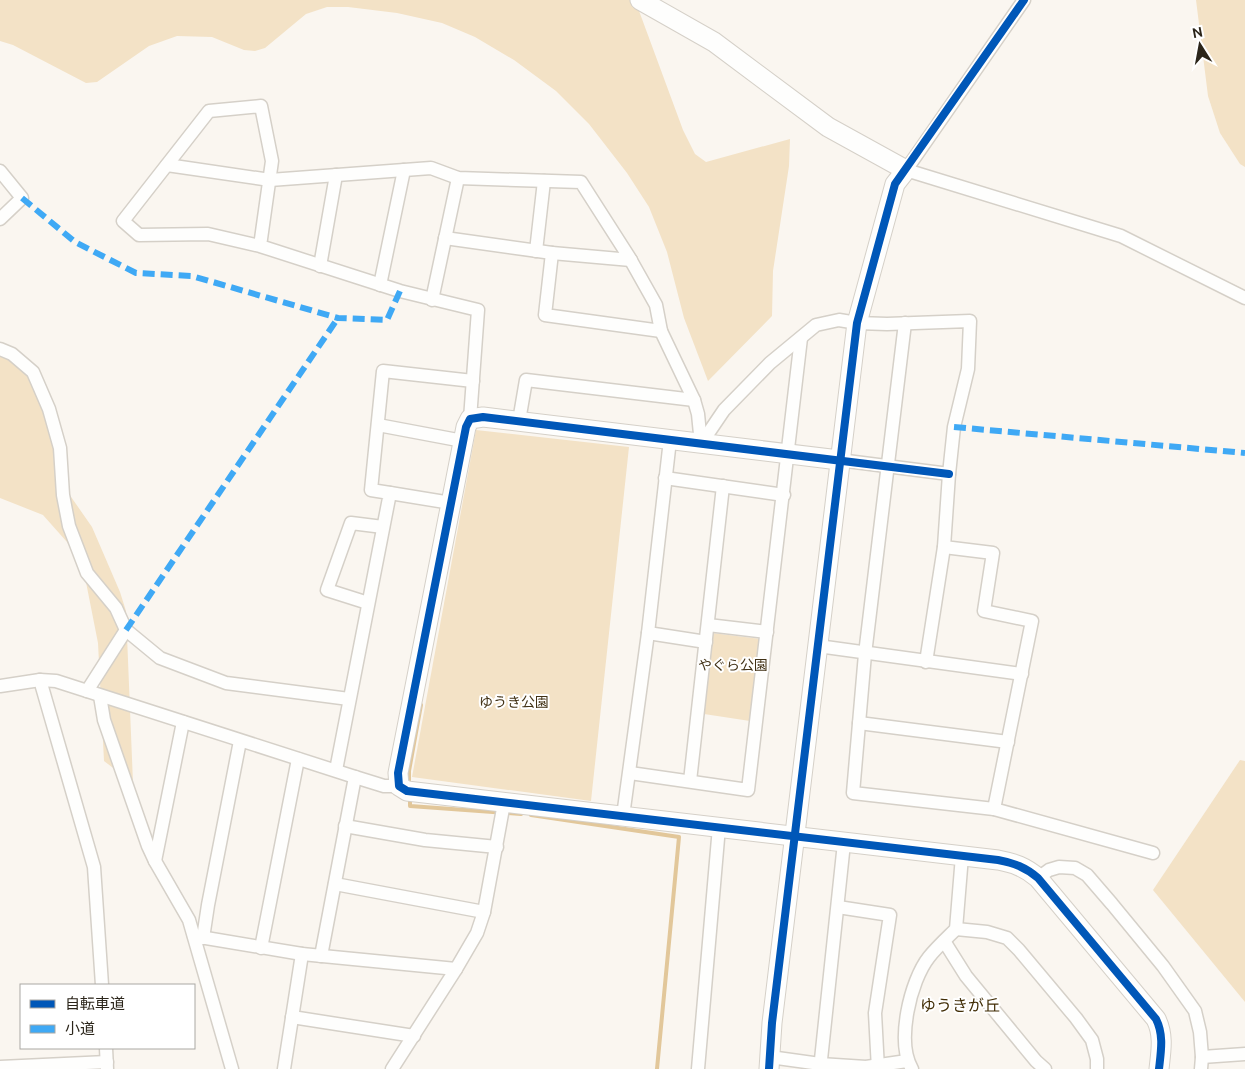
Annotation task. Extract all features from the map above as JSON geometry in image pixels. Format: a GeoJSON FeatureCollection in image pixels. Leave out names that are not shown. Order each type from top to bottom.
{"type":"FeatureCollection","features":[{"type":"Feature","properties":{"kind":"street"},"geometry":{"type":"LineString","coordinates":[[640,0],[714,42],[828,127],[906,170],[1120,236],[1245,298]]}},
{"type":"Feature","properties":{"kind":"street"},"geometry":{"type":"LineString","coordinates":[[962,856],[956,929],[928,958],[916,980],[905,1032],[909,1065],[866,1068],[770,1063],[794,836],[857,323],[895,184],[1024,0]]}},
{"type":"Feature","properties":{"kind":"street"},"geometry":{"type":"LineString","coordinates":[[260,246],[272,161],[261,106],[209,111],[123,221],[139,234],[208,234],[260,246],[432,300],[478,310],[470,419],[463,441],[398,773],[400,786]]}},
{"type":"Feature","properties":{"kind":"street"},"geometry":{"type":"LineString","coordinates":[[167,166],[270,180],[431,168],[458,178],[581,182],[656,305],[661,331],[694,400],[698,414],[701,444]]}},
{"type":"Feature","properties":{"kind":"street"},"geometry":{"type":"LineString","coordinates":[[380,285],[404,170]]}},
{"type":"Feature","properties":{"kind":"street"},"geometry":{"type":"LineString","coordinates":[[0,171],[22,198],[0,219]]}},
{"type":"Feature","properties":{"kind":"street"},"geometry":{"type":"LineString","coordinates":[[320,266],[336,175]]}},
{"type":"Feature","properties":{"kind":"street"},"geometry":{"type":"LineString","coordinates":[[432,300],[458,178]]}},
{"type":"Feature","properties":{"kind":"street"},"geometry":{"type":"LineString","coordinates":[[536,251],[544,181]]}},
{"type":"Feature","properties":{"kind":"street"},"geometry":{"type":"LineString","coordinates":[[445,238],[552,253],[630,260]]}},
{"type":"Feature","properties":{"kind":"street"},"geometry":{"type":"LineString","coordinates":[[552,253],[545,314],[661,331]]}},
{"type":"Feature","properties":{"kind":"street"},"geometry":{"type":"LineString","coordinates":[[701,444],[724,410],[770,363],[816,325],[839,320],[857,323],[905,324],[970,322],[968,370],[954,427],[944,547],[926,662]]}},
{"type":"Feature","properties":{"kind":"street"},"geometry":{"type":"LineString","coordinates":[[905,324],[865,654],[854,793],[994,809],[1153,853]]}},
{"type":"Feature","properties":{"kind":"street"},"geometry":{"type":"LineString","coordinates":[[630,773],[748,790],[801,338]]}},
{"type":"Feature","properties":{"kind":"street"},"geometry":{"type":"LineString","coordinates":[[0,349],[12,354],[33,372],[49,409],[60,448],[63,495],[69,526],[88,573],[116,608],[126,630],[160,658],[226,683],[349,699]]}},
{"type":"Feature","properties":{"kind":"street"},"geometry":{"type":"LineString","coordinates":[[451,503],[371,490],[383,371],[473,381]]}},
{"type":"Feature","properties":{"kind":"street"},"geometry":{"type":"LineString","coordinates":[[519,421],[526,380],[694,400]]}},
{"type":"Feature","properties":{"kind":"street"},"geometry":{"type":"LineString","coordinates":[[470,419],[482,417],[519,421],[949,474]]}},
{"type":"Feature","properties":{"kind":"street"},"geometry":{"type":"LineString","coordinates":[[378,425],[463,441]]}},
{"type":"Feature","properties":{"kind":"street"},"geometry":{"type":"LineString","coordinates":[[623,816],[648,633],[670,440]]}},
{"type":"Feature","properties":{"kind":"street"},"geometry":{"type":"LineString","coordinates":[[665,478],[784,495]]}},
{"type":"Feature","properties":{"kind":"street"},"geometry":{"type":"LineString","coordinates":[[690,781],[723,486]]}},
{"type":"Feature","properties":{"kind":"street"},"geometry":{"type":"LineString","coordinates":[[336,770],[390,493]]}},
{"type":"Feature","properties":{"kind":"street"},"geometry":{"type":"LineString","coordinates":[[368,603],[327,590],[351,523],[383,527]]}},
{"type":"Feature","properties":{"kind":"street"},"geometry":{"type":"LineString","coordinates":[[944,547],[992,553],[984,612],[1032,621],[994,809]]}},
{"type":"Feature","properties":{"kind":"street"},"geometry":{"type":"LineString","coordinates":[[708,625],[767,632]]}},
{"type":"Feature","properties":{"kind":"street"},"geometry":{"type":"LineString","coordinates":[[87,691],[126,630]]}},
{"type":"Feature","properties":{"kind":"street"},"geometry":{"type":"LineString","coordinates":[[648,633],[706,642]]}},
{"type":"Feature","properties":{"kind":"street"},"geometry":{"type":"LineString","coordinates":[[818,646],[865,654],[1022,674]]}},
{"type":"Feature","properties":{"kind":"street"},"geometry":{"type":"LineString","coordinates":[[40,680],[94,866],[102,984]]}},
{"type":"Feature","properties":{"kind":"street"},"geometry":{"type":"LineString","coordinates":[[0,686],[40,680],[56,681],[384,786],[400,786],[407,792],[719,827],[1016,864],[1038,878],[1156,1019],[1162,1037],[1159,1069]]}},
{"type":"Feature","properties":{"kind":"street"},"geometry":{"type":"LineString","coordinates":[[100,696],[104,720],[155,861],[199,937],[232,1069]]}},
{"type":"Feature","properties":{"kind":"street"},"geometry":{"type":"LineString","coordinates":[[155,861],[183,722]]}},
{"type":"Feature","properties":{"kind":"street"},"geometry":{"type":"LineString","coordinates":[[859,723],[1008,742]]}},
{"type":"Feature","properties":{"kind":"street"},"geometry":{"type":"LineString","coordinates":[[199,937],[208,905],[240,740]]}},
{"type":"Feature","properties":{"kind":"street"},"geometry":{"type":"LineString","coordinates":[[261,948],[298,759]]}},
{"type":"Feature","properties":{"kind":"street"},"geometry":{"type":"LineString","coordinates":[[321,956],[355,777]]}},
{"type":"Feature","properties":{"kind":"street"},"geometry":{"type":"LineString","coordinates":[[392,1069],[477,933],[484,912],[504,802]]}},
{"type":"Feature","properties":{"kind":"street"},"geometry":{"type":"LineString","coordinates":[[345,826],[425,840],[497,847]]}},
{"type":"Feature","properties":{"kind":"street"},"geometry":{"type":"LineString","coordinates":[[698,1069],[719,827]]}},
{"type":"Feature","properties":{"kind":"street"},"geometry":{"type":"LineString","coordinates":[[820,1067],[844,843]]}},
{"type":"Feature","properties":{"kind":"street"},"geometry":{"type":"LineString","coordinates":[[1038,878],[1049,870],[1059,867],[1075,868],[1087,874],[1163,966],[1195,1011],[1200,1032],[1202,1063],[1245,1054]]}},
{"type":"Feature","properties":{"kind":"street"},"geometry":{"type":"LineString","coordinates":[[335,884],[484,912]]}},
{"type":"Feature","properties":{"kind":"street"},"geometry":{"type":"LineString","coordinates":[[838,908],[890,915],[875,1013],[877,1068]]}},
{"type":"Feature","properties":{"kind":"street"},"geometry":{"type":"LineString","coordinates":[[956,929],[987,932],[1007,938],[1076,1018],[1092,1040],[1098,1059],[1097,1069]]}},
{"type":"Feature","properties":{"kind":"street"},"geometry":{"type":"LineString","coordinates":[[199,937],[302,954],[456,969]]}},
{"type":"Feature","properties":{"kind":"street"},"geometry":{"type":"LineString","coordinates":[[944,941],[966,976],[1036,1061],[1045,1069]]}},
{"type":"Feature","properties":{"kind":"street"},"geometry":{"type":"LineString","coordinates":[[284,1069],[302,954]]}},
{"type":"Feature","properties":{"kind":"street"},"geometry":{"type":"LineString","coordinates":[[292,1017],[414,1036]]}},
{"type":"Feature","properties":{"kind":"street"},"geometry":{"type":"LineString","coordinates":[[0,1067],[107,1065],[106,1049]]}},
{"type":"Feature","properties":{"kind":"green space"},"geometry":{"type":"Polygon","coordinates":[[[0,0],[635,0],[683,130],[695,154],[706,162],[790,139],[789,166],[773,271],[772,316],[708,381],[684,318],[667,252],[649,207],[627,173],[589,124],[556,91],[514,60],[475,37],[442,23],[397,13],[348,7],[327,7],[306,14],[265,48],[255,51],[244,50],[212,37],[177,36],[149,46],[97,82],[86,83],[13,45],[0,41],[0,0]]]}},
{"type":"Feature","properties":{"kind":"green space"},"geometry":{"type":"Polygon","coordinates":[[[1196,0],[1245,0],[1245,167],[1240,164],[1220,133],[1208,96],[1196,0]]]}},
{"type":"Feature","properties":{"kind":"green space"},"geometry":{"type":"Polygon","coordinates":[[[0,348],[26,371],[46,395],[62,429],[69,494],[92,527],[120,592],[126,611],[133,783],[104,761],[98,643],[84,572],[67,542],[43,515],[0,498],[0,348]]]}},
{"type":"Feature","properties":{"kind":"green space","name":"ゆうき公園"},"geometry":{"type":"Polygon","coordinates":[[[476,430],[629,447],[591,801],[412,777],[476,430]]]}},
{"type":"Feature","properties":{"kind":"green space","name":"やぐら公園"},"geometry":{"type":"Polygon","coordinates":[[[712,633],[761,639],[750,721],[704,714],[712,633]]]}},
{"type":"Feature","properties":{"kind":"green space"},"geometry":{"type":"Polygon","coordinates":[[[1240,760],[1245,761],[1245,1002],[1153,890],[1240,760]]]}},
{"type":"Feature","properties":{"kind":"waterway"},"geometry":{"type":"LineString","coordinates":[[409,785],[409,771],[421,705]]}},
{"type":"Feature","properties":{"kind":"waterway"},"geometry":{"type":"LineString","coordinates":[[410,797],[410,806],[521,814]]}},
{"type":"Feature","properties":{"kind":"waterway"},"geometry":{"type":"LineString","coordinates":[[531,815],[679,837],[657,1069]]}},
{"type":"Feature","properties":{"kind":"marked path"},"geometry":{"type":"LineString","coordinates":[[22,198],[75,242],[136,273],[192,276],[338,318],[387,320],[400,291]]}},
{"type":"Feature","properties":{"kind":"marked path"},"geometry":{"type":"LineString","coordinates":[[126,630],[338,318]]}},
{"type":"Feature","properties":{"kind":"marked path"},"geometry":{"type":"LineString","coordinates":[[954,427],[1245,453]]}},
{"type":"Feature","properties":{"kind":"cycle path"},"geometry":{"type":"LineString","coordinates":[[769,1069],[772,1023],[857,323],[895,184],[1024,0]]}},
{"type":"Feature","properties":{"kind":"cycle path"},"geometry":{"type":"LineString","coordinates":[[949,474],[483,417],[470,419],[466,427],[398,773],[399,786],[407,791],[998,860],[1014,864],[1024,868],[1038,878],[1156,1019],[1161,1037],[1159,1069]]}},
{"type":"Feature","properties":{"kind":"district","name":"ゆうきが丘"},"geometry":{"type":"Point","coordinates":[960,1005]}}]}
